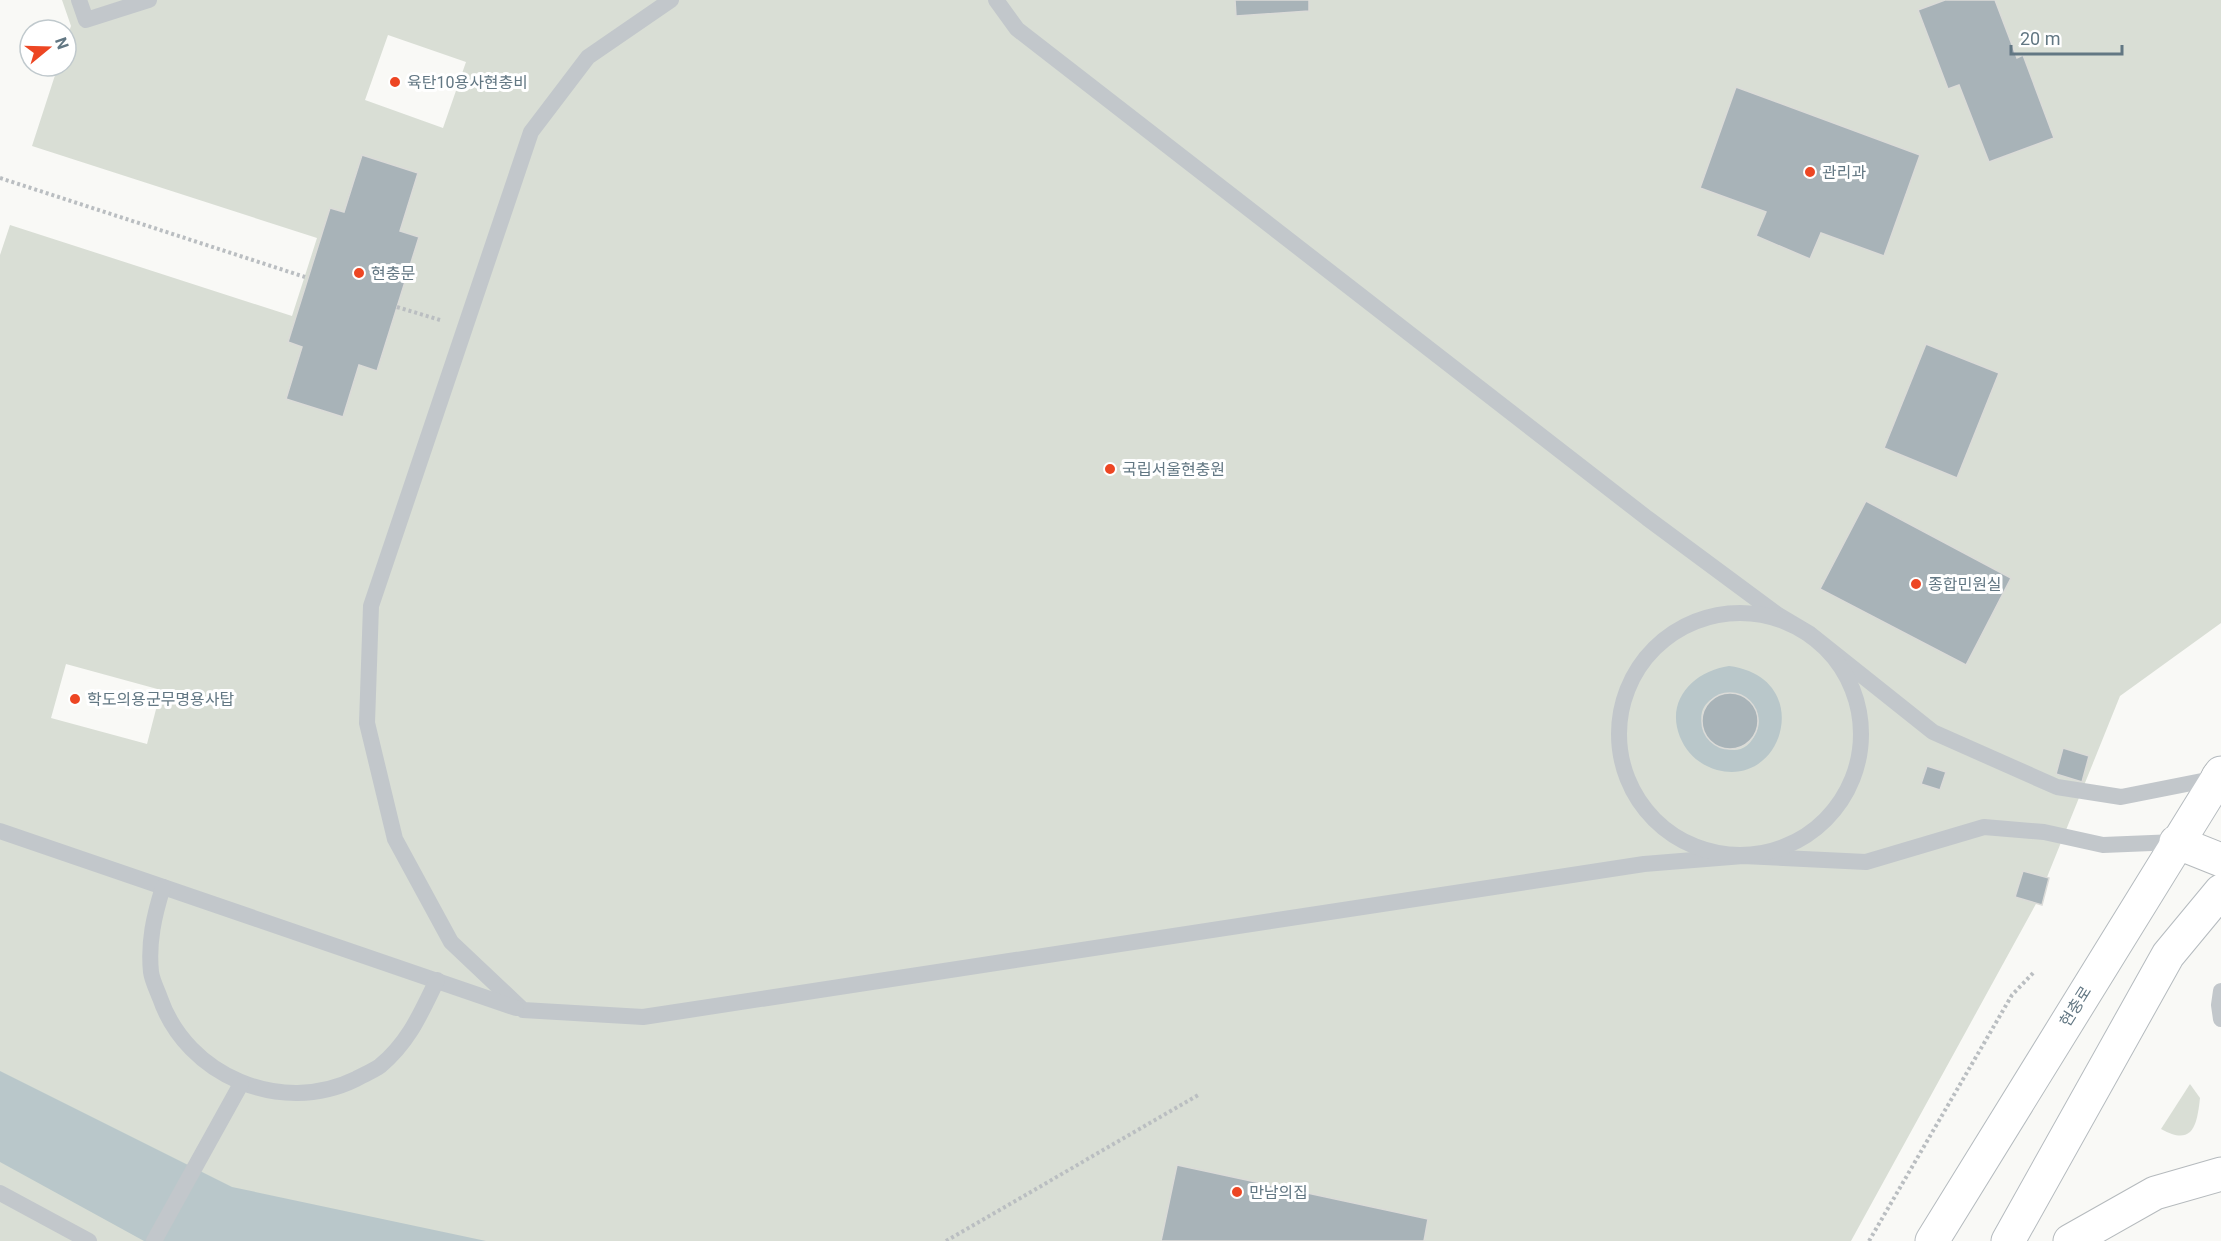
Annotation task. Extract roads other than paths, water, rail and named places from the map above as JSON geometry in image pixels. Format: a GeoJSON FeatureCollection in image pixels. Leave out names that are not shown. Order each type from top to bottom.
{"type":"FeatureCollection","features":[{"type":"Feature","properties":{"kind":"main road","name":"현충로"},"geometry":{"type":"LineString","coordinates":[[1932,1241],[2176,842],[2220,776]]}},
{"type":"Feature","properties":{"kind":"main road"},"geometry":{"type":"LineString","coordinates":[[2176,842],[2221,860]]}},
{"type":"Feature","properties":{"kind":"main road"},"geometry":{"type":"LineString","coordinates":[[2008,1241],[2168,955],[2221,891]]}},
{"type":"Feature","properties":{"kind":"main road"},"geometry":{"type":"LineString","coordinates":[[2070,1241],[2155,1193],[2221,1174]]}},
{"type":"Feature","properties":{"kind":"lane"},"geometry":{"type":"LineString","coordinates":[[79,0],[86,20],[149,0]]}},
{"type":"Feature","properties":{"kind":"lane"},"geometry":{"type":"LineString","coordinates":[[523,1010],[451,942],[395,839],[367,723],[372,606],[531,132],[588,57],[671,0]]}},
{"type":"Feature","properties":{"kind":"lane"},"geometry":{"type":"LineString","coordinates":[[996,0],[1017,28],[1177,153],[1647,518],[1778,615],[1810,634],[1933,732],[2057,787],[2121,797],[2220,776]]}},
{"type":"Feature","properties":{"kind":"lane"},"geometry":{"type":"LineString","coordinates":[[0,831],[523,1010],[643,1017],[1644,864],[1743,856],[1780,849],[1813,831],[1839,803],[1856,769],[1861,731],[1855,694],[1837,660],[1810,634],[1772,616],[1731,612],[1690,622],[1655,645],[1631,679],[1618,718],[1621,760],[1637,799],[1664,830],[1702,849],[1743,856],[1866,862],[1984,827],[2044,832],[2103,845],[2176,842]]}},
{"type":"Feature","properties":{"kind":"lane"},"geometry":{"type":"LineString","coordinates":[[163,887],[152,925],[152,974],[168,1020],[199,1059],[241,1084],[289,1094],[298,1093],[337,1088],[379,1067],[411,1034],[437,980]]}},
{"type":"Feature","properties":{"kind":"lane"},"geometry":{"type":"LineString","coordinates":[[2221,991],[2219,1005],[2221,1019]]}},
{"type":"Feature","properties":{"kind":"lane"},"geometry":{"type":"LineString","coordinates":[[154,1241],[241,1084]]}},
{"type":"Feature","properties":{"kind":"lane"},"geometry":{"type":"LineString","coordinates":[[0,1193],[89,1241]]}},
{"type":"Feature","properties":{"kind":"place","name":"육탄10용사현충비"},"geometry":{"type":"Point","coordinates":[395,82]}},
{"type":"Feature","properties":{"kind":"place","name":"관리과"},"geometry":{"type":"Point","coordinates":[1810,172]}},
{"type":"Feature","properties":{"kind":"place","name":"현충문"},"geometry":{"type":"Point","coordinates":[359,273]}},
{"type":"Feature","properties":{"kind":"place","name":"국립서울현충원"},"geometry":{"type":"Point","coordinates":[1110,469]}},
{"type":"Feature","properties":{"kind":"place","name":"종합민원실"},"geometry":{"type":"Point","coordinates":[1916,584]}},
{"type":"Feature","properties":{"kind":"place","name":"학도의용군무명용사탑"},"geometry":{"type":"Point","coordinates":[75,699]}},
{"type":"Feature","properties":{"kind":"place","name":"만남의집"},"geometry":{"type":"Point","coordinates":[1237,1192]}}]}
